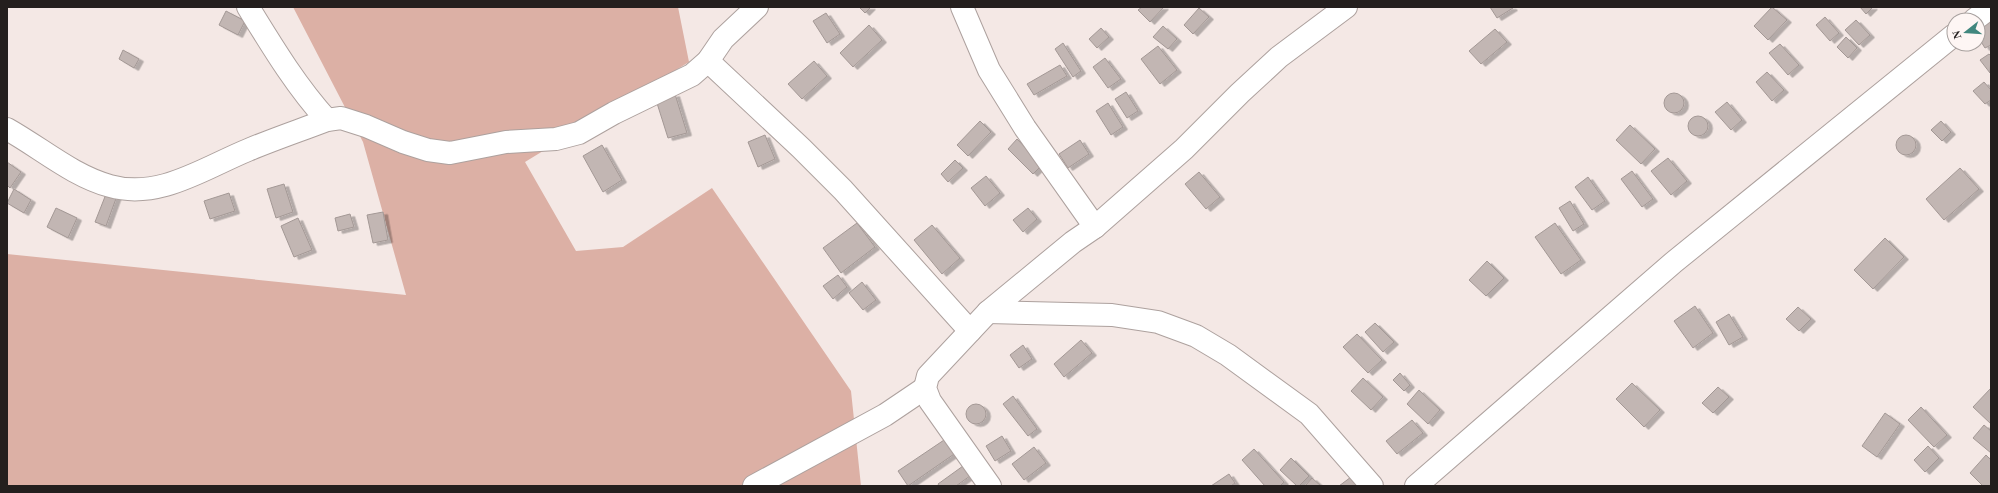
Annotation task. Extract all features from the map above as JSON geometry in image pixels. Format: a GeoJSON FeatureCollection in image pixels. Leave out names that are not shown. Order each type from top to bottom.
{"type":"FeatureCollection","features":[{"type":"Feature","properties":{"kind":"street"},"geometry":{"type":"LineString","coordinates":[[248,7],[284,64],[312,103],[328,120]]}},
{"type":"Feature","properties":{"kind":"street"},"geometry":{"type":"LineString","coordinates":[[7,129],[84,176],[110,186],[130,190],[152,190],[181,180],[248,150],[328,120],[340,118],[366,126],[422,148],[450,153],[506,142],[556,139],[579,132],[614,113],[692,75],[708,61],[723,39],[757,7]]}},
{"type":"Feature","properties":{"kind":"street"},"geometry":{"type":"LineString","coordinates":[[962,7],[989,70],[1025,128],[1095,227]]}},
{"type":"Feature","properties":{"kind":"street"},"geometry":{"type":"LineString","coordinates":[[990,486],[930,401],[925,388],[928,376],[988,312],[1073,242],[1095,227],[1184,150],[1240,92],[1279,57],[1346,7]]}},
{"type":"Feature","properties":{"kind":"street"},"geometry":{"type":"LineString","coordinates":[[1416,486],[1674,262],[1946,41]]}},
{"type":"Feature","properties":{"kind":"street"},"geometry":{"type":"LineString","coordinates":[[708,61],[801,148],[843,190],[970,331]]}},
{"type":"Feature","properties":{"kind":"street"},"geometry":{"type":"LineString","coordinates":[[988,312],[1112,315],[1158,322],[1196,336],[1228,355],[1309,414],[1372,486]]}},
{"type":"Feature","properties":{"kind":"street"},"geometry":{"type":"LineString","coordinates":[[754,486],[885,414],[925,388]]}},
{"type":"Feature","properties":{"kind":"shaded area"},"geometry":{"type":"Polygon","coordinates":[[[293,7],[678,7],[689,62],[525,162],[576,251],[623,247],[712,188],[851,391],[861,486],[7,486],[7,254],[406,295],[363,142],[293,7]]]}},
{"type":"Feature","properties":{"kind":"building"},"geometry":{"type":"Polygon","coordinates":[[[859,7],[871,7],[865,13],[859,7]]]}},
{"type":"Feature","properties":{"kind":"building"},"geometry":{"type":"Polygon","coordinates":[[[1142,7],[1164,7],[1150,22],[1138,10],[1142,7]]]}},
{"type":"Feature","properties":{"kind":"building"},"geometry":{"type":"Polygon","coordinates":[[[1490,7],[1512,7],[1513,8],[1497,18],[1490,7]]]}},
{"type":"Feature","properties":{"kind":"building"},"geometry":{"type":"Polygon","coordinates":[[[1772,7],[1787,20],[1768,40],[1754,26],[1772,7]]]}},
{"type":"Feature","properties":{"kind":"building"},"geometry":{"type":"Polygon","coordinates":[[[1860,7],[1873,7],[1866,14],[1860,7]]]}},
{"type":"Feature","properties":{"kind":"building"},"geometry":{"type":"Polygon","coordinates":[[[1199,8],[1209,17],[1193,34],[1184,25],[1199,8]]]}},
{"type":"Feature","properties":{"kind":"building"},"geometry":{"type":"Polygon","coordinates":[[[226,11],[245,21],[238,35],[219,25],[226,11]]]}},
{"type":"Feature","properties":{"kind":"building"},"geometry":{"type":"Polygon","coordinates":[[[826,13],[840,34],[827,43],[813,21],[826,13]]]}},
{"type":"Feature","properties":{"kind":"building"},"geometry":{"type":"Polygon","coordinates":[[[1825,17],[1839,33],[1830,41],[1816,25],[1825,17]]]}},
{"type":"Feature","properties":{"kind":"building"},"geometry":{"type":"Polygon","coordinates":[[[1991,18],[1991,45],[1986,48],[1986,21],[1991,18]]]}},
{"type":"Feature","properties":{"kind":"building"},"geometry":{"type":"Polygon","coordinates":[[[1856,20],[1870,35],[1859,45],[1845,30],[1856,20]]]}},
{"type":"Feature","properties":{"kind":"building"},"geometry":{"type":"Polygon","coordinates":[[[869,25],[882,40],[853,67],[840,53],[869,25]]]}},
{"type":"Feature","properties":{"kind":"building"},"geometry":{"type":"Polygon","coordinates":[[[1163,26],[1177,39],[1168,49],[1153,37],[1163,26]]]}},
{"type":"Feature","properties":{"kind":"building"},"geometry":{"type":"Polygon","coordinates":[[[1101,28],[1109,37],[1097,48],[1089,39],[1101,28]]]}},
{"type":"Feature","properties":{"kind":"building"},"geometry":{"type":"Polygon","coordinates":[[[1495,29],[1507,42],[1481,64],[1469,51],[1495,29]]]}},
{"type":"Feature","properties":{"kind":"building"},"geometry":{"type":"Polygon","coordinates":[[[1846,37],[1857,48],[1848,58],[1837,47],[1846,37]]]}},
{"type":"Feature","properties":{"kind":"building"},"geometry":{"type":"Polygon","coordinates":[[[1063,43],[1081,71],[1073,77],[1055,49],[1063,43]]]}},
{"type":"Feature","properties":{"kind":"building"},"geometry":{"type":"Polygon","coordinates":[[[1780,44],[1799,65],[1788,75],[1769,53],[1780,44]]]}},
{"type":"Feature","properties":{"kind":"building"},"geometry":{"type":"Polygon","coordinates":[[[1158,46],[1177,70],[1160,84],[1141,59],[1158,46]]]}},
{"type":"Feature","properties":{"kind":"building"},"geometry":{"type":"Polygon","coordinates":[[[123,50],[139,59],[134,68],[119,59],[123,50]]]}},
{"type":"Feature","properties":{"kind":"building"},"geometry":{"type":"Polygon","coordinates":[[[1989,54],[1991,56],[1990,73],[1980,60],[1989,54]]]}},
{"type":"Feature","properties":{"kind":"building"},"geometry":{"type":"Polygon","coordinates":[[[1105,58],[1121,79],[1108,88],[1093,67],[1105,58]]]}},
{"type":"Feature","properties":{"kind":"building"},"geometry":{"type":"Polygon","coordinates":[[[814,61],[827,76],[802,99],[788,84],[814,61]]]}},
{"type":"Feature","properties":{"kind":"building"},"geometry":{"type":"Polygon","coordinates":[[[1060,65],[1067,76],[1034,95],[1027,84],[1060,65]]]}},
{"type":"Feature","properties":{"kind":"building"},"geometry":{"type":"Polygon","coordinates":[[[1767,72],[1784,90],[1772,101],[1756,82],[1767,72]]]}},
{"type":"Feature","properties":{"kind":"building"},"geometry":{"type":"Polygon","coordinates":[[[1984,82],[1991,90],[1991,100],[1985,104],[1973,91],[1984,82]]]}},
{"type":"Feature","properties":{"kind":"building"},"geometry":{"type":"Polygon","coordinates":[[[1126,92],[1138,111],[1127,118],[1115,99],[1126,92]]]}},
{"type":"Feature","properties":{"kind":"building"},"geometry":{"type":"Polygon","coordinates":[[[1670,93],[1678,93],[1684,99],[1684,107],[1678,113],[1670,113],[1664,107],[1664,99],[1670,93]]]}},
{"type":"Feature","properties":{"kind":"building"},"geometry":{"type":"Polygon","coordinates":[[[675,94],[687,133],[668,138],[656,100],[675,94]]]}},
{"type":"Feature","properties":{"kind":"building"},"geometry":{"type":"Polygon","coordinates":[[[1727,102],[1742,120],[1731,130],[1715,112],[1727,102]]]}},
{"type":"Feature","properties":{"kind":"building"},"geometry":{"type":"Polygon","coordinates":[[[1108,103],[1123,127],[1111,135],[1096,111],[1108,103]]]}},
{"type":"Feature","properties":{"kind":"building"},"geometry":{"type":"Polygon","coordinates":[[[1694,116],[1702,116],[1708,122],[1708,130],[1702,136],[1694,136],[1688,130],[1688,122],[1694,116]]]}},
{"type":"Feature","properties":{"kind":"building"},"geometry":{"type":"Polygon","coordinates":[[[980,121],[991,132],[968,156],[957,145],[980,121]]]}},
{"type":"Feature","properties":{"kind":"building"},"geometry":{"type":"Polygon","coordinates":[[[1941,121],[1951,132],[1942,141],[1931,130],[1941,121]]]}},
{"type":"Feature","properties":{"kind":"building"},"geometry":{"type":"Polygon","coordinates":[[[1630,125],[1655,149],[1641,164],[1616,140],[1630,125]]]}},
{"type":"Feature","properties":{"kind":"building"},"geometry":{"type":"Polygon","coordinates":[[[765,135],[775,159],[758,167],[748,142],[765,135]]]}},
{"type":"Feature","properties":{"kind":"building"},"geometry":{"type":"Polygon","coordinates":[[[1902,135],[1910,135],[1916,141],[1916,149],[1910,155],[1902,155],[1896,149],[1896,141],[1902,135]]]}},
{"type":"Feature","properties":{"kind":"building"},"geometry":{"type":"Polygon","coordinates":[[[1017,139],[1042,165],[1033,174],[1008,149],[1017,139]]]}},
{"type":"Feature","properties":{"kind":"building"},"geometry":{"type":"Polygon","coordinates":[[[1080,140],[1089,154],[1068,168],[1059,154],[1080,140]]]}},
{"type":"Feature","properties":{"kind":"building"},"geometry":{"type":"Polygon","coordinates":[[[602,145],[622,180],[603,192],[583,156],[602,145]]]}},
{"type":"Feature","properties":{"kind":"building"},"geometry":{"type":"Polygon","coordinates":[[[1668,158],[1687,181],[1671,195],[1651,171],[1668,158]]]}},
{"type":"Feature","properties":{"kind":"building"},"geometry":{"type":"Polygon","coordinates":[[[955,160],[963,168],[948,182],[941,174],[955,160]]]}},
{"type":"Feature","properties":{"kind":"building"},"geometry":{"type":"Polygon","coordinates":[[[7,162],[21,172],[10,188],[7,185],[7,162]]]}},
{"type":"Feature","properties":{"kind":"building"},"geometry":{"type":"Polygon","coordinates":[[[1960,168],[1979,189],[1944,220],[1926,199],[1960,168]]]}},
{"type":"Feature","properties":{"kind":"building"},"geometry":{"type":"Polygon","coordinates":[[[1632,171],[1653,199],[1642,207],[1621,179],[1632,171]]]}},
{"type":"Feature","properties":{"kind":"building"},"geometry":{"type":"Polygon","coordinates":[[[1199,172],[1220,197],[1206,209],[1185,184],[1199,172]]]}},
{"type":"Feature","properties":{"kind":"building"},"geometry":{"type":"Polygon","coordinates":[[[986,176],[1000,193],[985,206],[971,188],[986,176]]]}},
{"type":"Feature","properties":{"kind":"building"},"geometry":{"type":"Polygon","coordinates":[[[1588,177],[1605,201],[1592,210],[1575,187],[1588,177]]]}},
{"type":"Feature","properties":{"kind":"building"},"geometry":{"type":"Polygon","coordinates":[[[284,184],[293,212],[276,218],[267,189],[284,184]]]}},
{"type":"Feature","properties":{"kind":"building"},"geometry":{"type":"Polygon","coordinates":[[[14,189],[31,200],[24,213],[7,203],[14,189]]]}},
{"type":"Feature","properties":{"kind":"building"},"geometry":{"type":"Polygon","coordinates":[[[108,189],[118,193],[106,226],[95,222],[108,189]]]}},
{"type":"Feature","properties":{"kind":"building"},"geometry":{"type":"Polygon","coordinates":[[[229,193],[235,211],[210,219],[204,201],[229,193]]]}},
{"type":"Feature","properties":{"kind":"building"},"geometry":{"type":"Polygon","coordinates":[[[1570,201],[1584,224],[1573,231],[1559,208],[1570,201]]]}},
{"type":"Feature","properties":{"kind":"building"},"geometry":{"type":"Polygon","coordinates":[[[56,208],[77,218],[68,238],[47,227],[56,208]]]}},
{"type":"Feature","properties":{"kind":"building"},"geometry":{"type":"Polygon","coordinates":[[[1028,208],[1037,219],[1023,232],[1013,220],[1028,208]]]}},
{"type":"Feature","properties":{"kind":"building"},"geometry":{"type":"Polygon","coordinates":[[[383,212],[388,240],[373,243],[367,215],[383,212]]]}},
{"type":"Feature","properties":{"kind":"building"},"geometry":{"type":"Polygon","coordinates":[[[350,214],[354,227],[338,231],[335,218],[350,214]]]}},
{"type":"Feature","properties":{"kind":"building"},"geometry":{"type":"Polygon","coordinates":[[[298,218],[312,250],[294,257],[281,226],[298,218]]]}},
{"type":"Feature","properties":{"kind":"building"},"geometry":{"type":"Polygon","coordinates":[[[857,223],[875,247],[841,273],[823,248],[857,223]]]}},
{"type":"Feature","properties":{"kind":"building"},"geometry":{"type":"Polygon","coordinates":[[[1555,223],[1581,260],[1561,274],[1535,237],[1555,223]]]}},
{"type":"Feature","properties":{"kind":"building"},"geometry":{"type":"Polygon","coordinates":[[[932,225],[960,258],[942,274],[914,240],[932,225]]]}},
{"type":"Feature","properties":{"kind":"building"},"geometry":{"type":"Polygon","coordinates":[[[1885,238],[1904,257],[1873,289],[1854,270],[1885,238]]]}},
{"type":"Feature","properties":{"kind":"building"},"geometry":{"type":"Polygon","coordinates":[[[1487,261],[1504,278],[1486,296],[1469,280],[1487,261]]]}},
{"type":"Feature","properties":{"kind":"building"},"geometry":{"type":"Polygon","coordinates":[[[838,275],[847,287],[833,299],[823,286],[838,275]]]}},
{"type":"Feature","properties":{"kind":"building"},"geometry":{"type":"Polygon","coordinates":[[[862,282],[876,300],[863,310],[849,293],[862,282]]]}},
{"type":"Feature","properties":{"kind":"building"},"geometry":{"type":"Polygon","coordinates":[[[1695,306],[1713,333],[1693,348],[1674,321],[1695,306]]]}},
{"type":"Feature","properties":{"kind":"building"},"geometry":{"type":"Polygon","coordinates":[[[1798,307],[1811,319],[1799,331],[1786,319],[1798,307]]]}},
{"type":"Feature","properties":{"kind":"building"},"geometry":{"type":"Polygon","coordinates":[[[1729,314],[1743,337],[1729,345],[1716,322],[1729,314]]]}},
{"type":"Feature","properties":{"kind":"building"},"geometry":{"type":"Polygon","coordinates":[[[1375,323],[1394,342],[1383,352],[1365,332],[1375,323]]]}},
{"type":"Feature","properties":{"kind":"building"},"geometry":{"type":"Polygon","coordinates":[[[1357,334],[1382,360],[1368,373],[1343,347],[1357,334]]]}},
{"type":"Feature","properties":{"kind":"building"},"geometry":{"type":"Polygon","coordinates":[[[1081,340],[1092,353],[1064,377],[1054,364],[1081,340]]]}},
{"type":"Feature","properties":{"kind":"building"},"geometry":{"type":"Polygon","coordinates":[[[1023,345],[1032,359],[1019,368],[1010,355],[1023,345]]]}},
{"type":"Feature","properties":{"kind":"building"},"geometry":{"type":"Polygon","coordinates":[[[1400,373],[1410,385],[1404,391],[1393,380],[1400,373]]]}},
{"type":"Feature","properties":{"kind":"building"},"geometry":{"type":"Polygon","coordinates":[[[1363,378],[1383,397],[1371,410],[1351,391],[1363,378]]]}},
{"type":"Feature","properties":{"kind":"building"},"geometry":{"type":"Polygon","coordinates":[[[1632,383],[1660,410],[1644,427],[1616,399],[1632,383]]]}},
{"type":"Feature","properties":{"kind":"building"},"geometry":{"type":"Polygon","coordinates":[[[1718,387],[1729,397],[1713,413],[1702,403],[1718,387]]]}},
{"type":"Feature","properties":{"kind":"building"},"geometry":{"type":"Polygon","coordinates":[[[1991,388],[1991,424],[1973,407],[1991,388]]]}},
{"type":"Feature","properties":{"kind":"building"},"geometry":{"type":"Polygon","coordinates":[[[1419,390],[1440,410],[1428,424],[1407,404],[1419,390]]]}},
{"type":"Feature","properties":{"kind":"building"},"geometry":{"type":"Polygon","coordinates":[[[1013,396],[1037,429],[1028,436],[1003,404],[1013,396]]]}},
{"type":"Feature","properties":{"kind":"building"},"geometry":{"type":"Polygon","coordinates":[[[972,404],[980,404],[986,410],[986,418],[980,424],[972,424],[966,418],[966,410],[972,404]]]}},
{"type":"Feature","properties":{"kind":"building"},"geometry":{"type":"Polygon","coordinates":[[[1921,407],[1947,435],[1934,447],[1908,420],[1921,407]]]}},
{"type":"Feature","properties":{"kind":"building"},"geometry":{"type":"Polygon","coordinates":[[[1885,413],[1900,424],[1877,457],[1862,446],[1885,413]]]}},
{"type":"Feature","properties":{"kind":"building"},"geometry":{"type":"Polygon","coordinates":[[[1412,420],[1423,433],[1397,454],[1386,441],[1412,420]]]}},
{"type":"Feature","properties":{"kind":"building"},"geometry":{"type":"Polygon","coordinates":[[[1984,425],[1991,431],[1991,453],[1973,438],[1984,425]]]}},
{"type":"Feature","properties":{"kind":"building"},"geometry":{"type":"Polygon","coordinates":[[[950,436],[960,450],[908,486],[898,471],[950,436]]]}},
{"type":"Feature","properties":{"kind":"building"},"geometry":{"type":"Polygon","coordinates":[[[1002,436],[1011,451],[995,461],[986,446],[1002,436]]]}},
{"type":"Feature","properties":{"kind":"building"},"geometry":{"type":"Polygon","coordinates":[[[1928,446],[1939,458],[1925,472],[1914,460],[1928,446]]]}},
{"type":"Feature","properties":{"kind":"building"},"geometry":{"type":"Polygon","coordinates":[[[1034,447],[1046,463],[1024,480],[1012,464],[1034,447]]]}},
{"type":"Feature","properties":{"kind":"building"},"geometry":{"type":"Polygon","coordinates":[[[1254,449],[1284,482],[1280,486],[1265,486],[1242,460],[1254,449]]]}},
{"type":"Feature","properties":{"kind":"building"},"geometry":{"type":"Polygon","coordinates":[[[1986,455],[1991,460],[1991,486],[1983,486],[1970,473],[1986,455]]]}},
{"type":"Feature","properties":{"kind":"building"},"geometry":{"type":"Polygon","coordinates":[[[1291,458],[1309,476],[1299,486],[1297,486],[1280,470],[1291,458]]]}},
{"type":"Feature","properties":{"kind":"building"},"geometry":{"type":"Polygon","coordinates":[[[963,466],[970,476],[956,486],[939,486],[938,484],[963,466]]]}},
{"type":"Feature","properties":{"kind":"building"},"geometry":{"type":"Polygon","coordinates":[[[1229,474],[1235,483],[1231,486],[1211,486],[1229,474]]]}},
{"type":"Feature","properties":{"kind":"building"},"geometry":{"type":"Polygon","coordinates":[[[1351,477],[1357,486],[1339,486],[1351,477]]]}},
{"type":"Feature","properties":{"kind":"building"},"geometry":{"type":"Polygon","coordinates":[[[1312,478],[1321,486],[1305,486],[1312,478]]]}}]}
